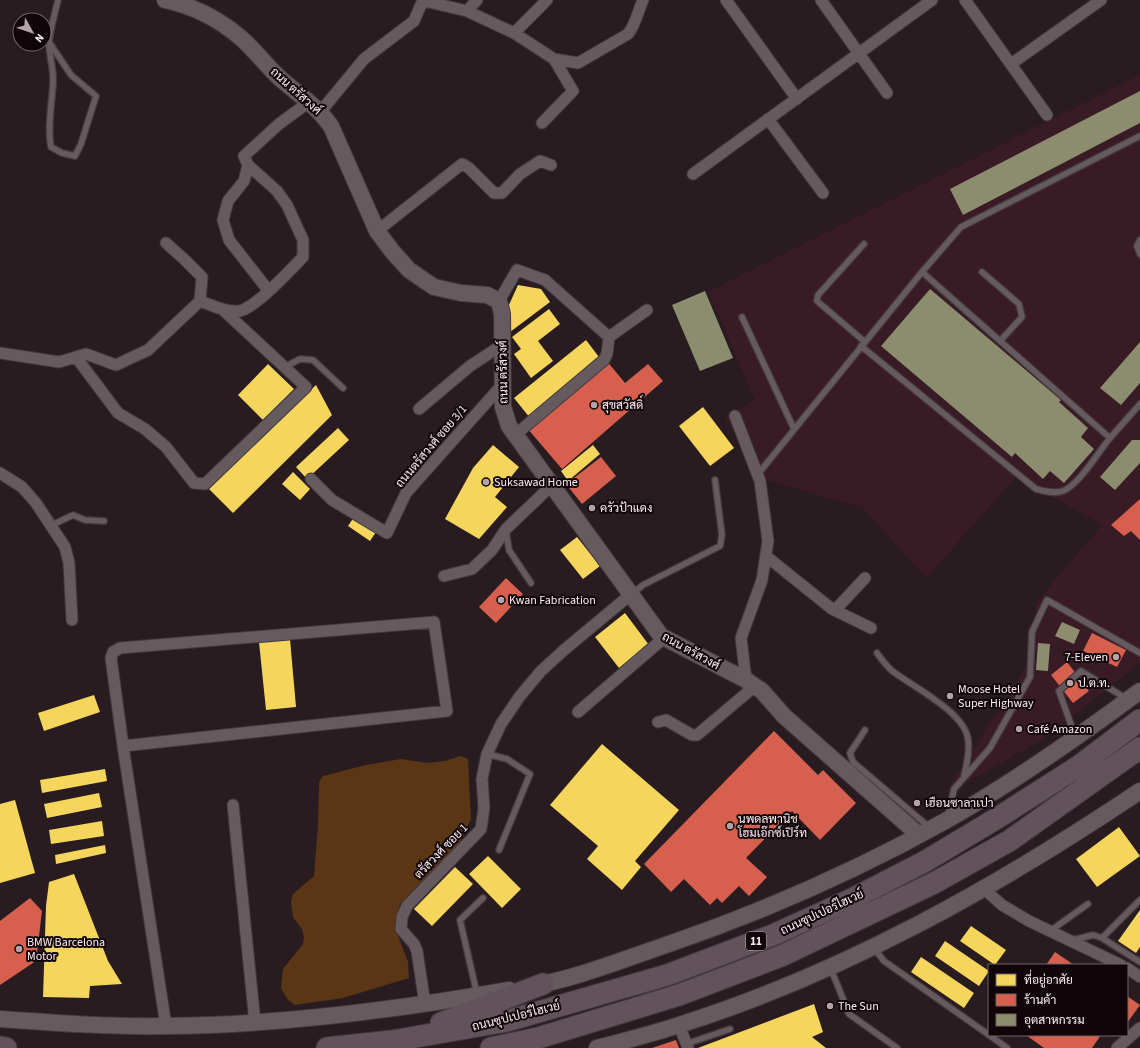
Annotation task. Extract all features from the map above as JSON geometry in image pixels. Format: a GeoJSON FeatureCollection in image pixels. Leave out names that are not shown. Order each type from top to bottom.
{"type":"FeatureCollection","features":[{"type":"Feature","properties":{"kind":"highway","name":"ถนนซุปเปอร์ไฮเวย์"},"geometry":{"type":"LineString","coordinates":[[327,1048],[392,1041],[507,1021],[667,975],[773,935],[924,862],[1000,817],[1079,766],[1140,720]]}},
{"type":"Feature","properties":{"kind":"highway","name":"ถนนซุปเปอร์ไฮเวย์"},"geometry":{"type":"LineString","coordinates":[[491,1048],[538,1038],[679,995],[781,956],[934,883],[1009,841],[1140,748]]}},
{"type":"Feature","properties":{"kind":"highway"},"geometry":{"type":"LineString","coordinates":[[392,1041],[543,984]]}},
{"type":"Feature","properties":{"kind":"highway"},"geometry":{"type":"LineString","coordinates":[[0,1047],[6,1048]]}},
{"type":"Feature","properties":{"kind":"main road","name":"ถนน ตรัสวงศ์"},"geometry":{"type":"LineString","coordinates":[[165,0],[185,2],[206,13],[241,38],[281,80],[315,106],[331,126],[377,230],[392,251],[409,270],[434,287],[461,293],[487,295],[499,301],[502,314],[503,407],[509,426],[630,596],[664,638],[751,683],[784,716],[925,832]]}},
{"type":"Feature","properties":{"kind":"main road"},"geometry":{"type":"LineString","coordinates":[[0,1019],[82,1026],[166,1026],[254,1023],[425,1004],[543,984],[627,959],[742,917],[859,865],[925,832],[992,793],[1076,738],[1134,696]]}},
{"type":"Feature","properties":{"kind":"main road"},"geometry":{"type":"LineString","coordinates":[[597,1048],[679,1025],[754,998],[830,967],[873,947],[984,889],[1064,841],[1140,791]]}},
{"type":"Feature","properties":{"kind":"street"},"geometry":{"type":"LineString","coordinates":[[200,301],[222,309],[240,311],[254,304],[303,256],[303,240],[287,205],[277,191],[248,165],[244,156],[279,124],[315,106],[364,59],[414,21],[424,0],[467,11],[514,33],[554,59],[578,63],[628,34],[634,27],[643,0]]}},
{"type":"Feature","properties":{"kind":"street"},"geometry":{"type":"LineString","coordinates":[[467,11],[477,0]]}},
{"type":"Feature","properties":{"kind":"street"},"geometry":{"type":"LineString","coordinates":[[514,33],[547,0]]}},
{"type":"Feature","properties":{"kind":"street"},"geometry":{"type":"LineString","coordinates":[[726,0],[797,98]]}},
{"type":"Feature","properties":{"kind":"street"},"geometry":{"type":"LineString","coordinates":[[821,0],[887,93]]}},
{"type":"Feature","properties":{"kind":"street"},"geometry":{"type":"LineString","coordinates":[[693,174],[932,0]]}},
{"type":"Feature","properties":{"kind":"street"},"geometry":{"type":"LineString","coordinates":[[965,0],[1048,114]]}},
{"type":"Feature","properties":{"kind":"street"},"geometry":{"type":"LineString","coordinates":[[1011,64],[1101,0]]}},
{"type":"Feature","properties":{"kind":"street"},"geometry":{"type":"LineString","coordinates":[[542,123],[573,90],[554,59]]}},
{"type":"Feature","properties":{"kind":"street"},"geometry":{"type":"LineString","coordinates":[[768,119],[822,193]]}},
{"type":"Feature","properties":{"kind":"street"},"geometry":{"type":"LineString","coordinates":[[377,230],[462,164],[469,168],[494,193],[502,194],[520,174],[540,161],[551,165]]}},
{"type":"Feature","properties":{"kind":"street"},"geometry":{"type":"LineString","coordinates":[[248,165],[244,181],[228,202],[222,220],[229,240],[268,290]]}},
{"type":"Feature","properties":{"kind":"street"},"geometry":{"type":"LineString","coordinates":[[0,353],[59,362],[86,354],[116,365],[148,350],[200,301],[202,277],[166,244]]}},
{"type":"Feature","properties":{"kind":"street"},"geometry":{"type":"LineString","coordinates":[[499,301],[517,270],[545,280],[609,337]]}},
{"type":"Feature","properties":{"kind":"street"},"geometry":{"type":"LineString","coordinates":[[76,357],[118,413],[145,429],[166,447],[194,483],[205,484],[306,387],[222,309]]}},
{"type":"Feature","properties":{"kind":"street"},"geometry":{"type":"LineString","coordinates":[[515,435],[604,360],[607,354],[609,337],[647,310]]}},
{"type":"Feature","properties":{"kind":"street"},"geometry":{"type":"LineString","coordinates":[[419,409],[470,366],[502,345]]}},
{"type":"Feature","properties":{"kind":"street","name":"ถนนตรัสวงศ์ ซอย 3/1"},"geometry":{"type":"LineString","coordinates":[[312,479],[332,500],[387,533],[406,493],[503,384]]}},
{"type":"Feature","properties":{"kind":"street"},"geometry":{"type":"LineString","coordinates":[[658,722],[666,720],[692,736],[697,735],[751,683],[741,638],[762,580],[768,541],[760,481],[735,416]]}},
{"type":"Feature","properties":{"kind":"street"},"geometry":{"type":"LineString","coordinates":[[0,472],[22,487],[36,503],[67,552],[72,620]]}},
{"type":"Feature","properties":{"kind":"street"},"geometry":{"type":"LineString","coordinates":[[444,576],[472,569],[492,550],[506,529],[551,486]]}},
{"type":"Feature","properties":{"kind":"street"},"geometry":{"type":"LineString","coordinates":[[766,556],[835,610],[871,628]]}},
{"type":"Feature","properties":{"kind":"street"},"geometry":{"type":"LineString","coordinates":[[835,610],[865,578]]}},
{"type":"Feature","properties":{"kind":"street","name":"ตรัสวงศ์ ซอย 1"},"geometry":{"type":"LineString","coordinates":[[425,1004],[414,944],[402,929],[402,917],[407,906],[481,829],[484,808],[482,779],[488,754],[501,724],[520,696],[541,671],[630,596]]}},
{"type":"Feature","properties":{"kind":"street"},"geometry":{"type":"LineString","coordinates":[[122,746],[447,711],[434,622],[120,648],[113,652],[111,658],[122,746],[166,1026]]}},
{"type":"Feature","properties":{"kind":"street"},"geometry":{"type":"LineString","coordinates":[[578,712],[664,638]]}},
{"type":"Feature","properties":{"kind":"street"},"geometry":{"type":"LineString","coordinates":[[233,805],[254,1023]]}},
{"type":"Feature","properties":{"kind":"street"},"geometry":{"type":"LineString","coordinates":[[984,889],[1002,905],[1050,931],[1119,964]]}},
{"type":"Feature","properties":{"kind":"street"},"geometry":{"type":"LineString","coordinates":[[1128,969],[1140,977]]}},
{"type":"Feature","properties":{"kind":"street"},"geometry":{"type":"LineString","coordinates":[[679,1025],[687,1046]]}},
{"type":"Feature","properties":{"kind":"street"},"geometry":{"type":"LineString","coordinates":[[1117,1048],[1140,1028]]}},
{"type":"Feature","properties":{"kind":"lane"},"geometry":{"type":"LineString","coordinates":[[52,28],[58,0]]}},
{"type":"Feature","properties":{"kind":"lane"},"geometry":{"type":"LineString","coordinates":[[49,42],[71,75],[96,96],[81,144],[75,156],[62,153],[51,147],[48,133],[52,115],[54,79],[50,62],[49,42]]}},
{"type":"Feature","properties":{"kind":"lane"},"geometry":{"type":"LineString","coordinates":[[758,474],[960,227],[1140,136]]}},
{"type":"Feature","properties":{"kind":"lane"},"geometry":{"type":"LineString","coordinates":[[1140,240],[1137,246],[1140,254]]}},
{"type":"Feature","properties":{"kind":"lane"},"geometry":{"type":"LineString","coordinates":[[864,244],[818,295],[817,301],[863,344],[1036,489],[1047,492],[1063,491],[1075,483],[1110,438],[1140,404]]}},
{"type":"Feature","properties":{"kind":"lane"},"geometry":{"type":"LineString","coordinates":[[922,272],[1110,438]]}},
{"type":"Feature","properties":{"kind":"lane"},"geometry":{"type":"LineString","coordinates":[[982,272],[1019,304],[1022,317],[1000,340]]}},
{"type":"Feature","properties":{"kind":"lane"},"geometry":{"type":"LineString","coordinates":[[742,317],[794,429]]}},
{"type":"Feature","properties":{"kind":"lane"},"geometry":{"type":"LineString","coordinates":[[285,367],[300,359],[313,360],[342,388]]}},
{"type":"Feature","properties":{"kind":"lane"},"geometry":{"type":"LineString","coordinates":[[630,596],[643,585],[720,546],[722,535],[715,480]]}},
{"type":"Feature","properties":{"kind":"lane"},"geometry":{"type":"LineString","coordinates":[[50,526],[73,515],[85,520],[104,521]]}},
{"type":"Feature","properties":{"kind":"lane"},"geometry":{"type":"LineString","coordinates":[[506,529],[509,550],[531,583]]}},
{"type":"Feature","properties":{"kind":"lane"},"geometry":{"type":"LineString","coordinates":[[947,820],[954,789],[990,748],[1030,677],[1032,632],[1047,600],[1140,653]]}},
{"type":"Feature","properties":{"kind":"lane"},"geometry":{"type":"LineString","coordinates":[[877,653],[889,668],[903,679],[926,692],[949,711],[961,725],[968,738],[968,757],[964,778]]}},
{"type":"Feature","properties":{"kind":"lane"},"geometry":{"type":"LineString","coordinates":[[1076,738],[1059,691],[1081,671],[1134,696]]}},
{"type":"Feature","properties":{"kind":"lane"},"geometry":{"type":"LineString","coordinates":[[865,730],[850,753],[854,762],[925,832]]}},
{"type":"Feature","properties":{"kind":"lane"},"geometry":{"type":"LineString","coordinates":[[488,754],[507,759],[530,774],[499,850]]}},
{"type":"Feature","properties":{"kind":"lane"},"geometry":{"type":"LineString","coordinates":[[477,996],[460,920],[483,898]]}},
{"type":"Feature","properties":{"kind":"lane"},"geometry":{"type":"LineString","coordinates":[[1102,938],[1140,900]]}},
{"type":"Feature","properties":{"kind":"lane"},"geometry":{"type":"LineString","coordinates":[[1050,931],[1088,904]]}},
{"type":"Feature","properties":{"kind":"lane"},"geometry":{"type":"LineString","coordinates":[[1071,941],[1093,935],[1102,938],[1140,962]]}},
{"type":"Feature","properties":{"kind":"lane"},"geometry":{"type":"LineString","coordinates":[[873,947],[884,961],[988,1034]]}},
{"type":"Feature","properties":{"kind":"lane"},"geometry":{"type":"LineString","coordinates":[[830,967],[849,1014],[897,1048]]}},
{"type":"Feature","properties":{"kind":"lane"},"geometry":{"type":"LineString","coordinates":[[687,1046],[730,1029]]}},
{"type":"Feature","properties":{"kind":"lane"},"geometry":{"type":"LineString","coordinates":[[990,1036],[1008,1048]]}},
{"type":"Feature","properties":{"kind":"shaded area"},"geometry":{"type":"Polygon","coordinates":[[[1140,75],[1140,663],[1042,740],[944,795],[1029,662],[1037,601],[1102,525],[1017,476],[926,578],[863,508],[764,479],[725,418],[755,400],[708,292],[1140,75]]]}},
{"type":"Feature","properties":{"kind":"shaded area"},"geometry":{"type":"Polygon","coordinates":[[[460,756],[468,759],[471,819],[454,853],[400,904],[395,928],[408,962],[409,978],[343,998],[295,1005],[288,1000],[281,988],[283,969],[303,944],[304,937],[302,929],[293,917],[291,902],[293,894],[314,876],[318,825],[319,782],[323,776],[366,765],[401,759],[427,763],[445,761],[460,756]]]}},
{"type":"Feature","properties":{"kind":"building: ที่อยู่อาศัย"},"geometry":{"type":"Polygon","coordinates":[[[518,285],[541,289],[550,302],[510,332],[508,307],[518,285]]]}},
{"type":"Feature","properties":{"kind":"building: ที่อยู่อาศัย"},"geometry":{"type":"Polygon","coordinates":[[[549,309],[560,324],[538,341],[553,361],[531,378],[514,354],[521,349],[512,337],[549,309]]]}},
{"type":"Feature","properties":{"kind":"building: ที่อยู่อาศัย"},"geometry":{"type":"Polygon","coordinates":[[[586,340],[602,361],[530,418],[514,398],[586,340]]]}},
{"type":"Feature","properties":{"kind":"building: ที่อยู่อาศัย"},"geometry":{"type":"Polygon","coordinates":[[[268,364],[294,389],[263,420],[238,395],[268,364]]]}},
{"type":"Feature","properties":{"kind":"building: ที่อยู่อาศัย"},"geometry":{"type":"Polygon","coordinates":[[[316,385],[332,415],[233,513],[209,489],[316,385]]]}},
{"type":"Feature","properties":{"kind":"building: ที่อยู่อาศัย"},"geometry":{"type":"Polygon","coordinates":[[[703,407],[734,448],[710,466],[679,426],[703,407]]]}},
{"type":"Feature","properties":{"kind":"building: ที่อยู่อาศัย"},"geometry":{"type":"Polygon","coordinates":[[[338,428],[349,440],[307,479],[296,467],[338,428]]]}},
{"type":"Feature","properties":{"kind":"building: ที่อยู่อาศัย","name":"Suksawad Home"},"geometry":{"type":"Polygon","coordinates":[[[493,445],[519,467],[495,497],[507,507],[479,539],[445,519],[473,468],[493,445]]]}},
{"type":"Feature","properties":{"kind":"building: ที่อยู่อาศัย"},"geometry":{"type":"Polygon","coordinates":[[[593,445],[600,454],[568,481],[561,471],[593,445]]]}},
{"type":"Feature","properties":{"kind":"building: ที่อยู่อาศัย"},"geometry":{"type":"Polygon","coordinates":[[[293,472],[310,489],[300,500],[282,484],[293,472]]]}},
{"type":"Feature","properties":{"kind":"building: ที่อยู่อาศัย"},"geometry":{"type":"Polygon","coordinates":[[[354,517],[376,532],[370,541],[348,526],[354,517]]]}},
{"type":"Feature","properties":{"kind":"building: ที่อยู่อาศัย"},"geometry":{"type":"Polygon","coordinates":[[[577,537],[600,566],[583,579],[560,550],[577,537]]]}},
{"type":"Feature","properties":{"kind":"building: ที่อยู่อาศัย"},"geometry":{"type":"Polygon","coordinates":[[[625,613],[649,645],[619,668],[595,637],[625,613]]]}},
{"type":"Feature","properties":{"kind":"building: ที่อยู่อาศัย"},"geometry":{"type":"Polygon","coordinates":[[[290,639],[296,707],[266,710],[259,642],[290,639]]]}},
{"type":"Feature","properties":{"kind":"building: ที่อยู่อาศัย"},"geometry":{"type":"Polygon","coordinates":[[[94,695],[100,712],[44,731],[38,713],[94,695]]]}},
{"type":"Feature","properties":{"kind":"building: ที่อยู่อาศัย"},"geometry":{"type":"Polygon","coordinates":[[[602,744],[679,810],[635,861],[641,867],[622,890],[587,859],[598,846],[550,805],[602,744]]]}},
{"type":"Feature","properties":{"kind":"building: ที่อยู่อาศัย"},"geometry":{"type":"Polygon","coordinates":[[[105,769],[107,781],[42,793],[40,780],[105,769]]]}},
{"type":"Feature","properties":{"kind":"building: ที่อยู่อาศัย"},"geometry":{"type":"Polygon","coordinates":[[[99,793],[102,807],[47,818],[44,804],[99,793]]]}},
{"type":"Feature","properties":{"kind":"building: ที่อยู่อาศัย"},"geometry":{"type":"Polygon","coordinates":[[[15,800],[35,873],[0,883],[0,804],[15,800]]]}},
{"type":"Feature","properties":{"kind":"building: ที่อยู่อาศัย"},"geometry":{"type":"Polygon","coordinates":[[[102,821],[104,836],[51,844],[49,830],[102,821]]]}},
{"type":"Feature","properties":{"kind":"building: ที่อยู่อาศัย"},"geometry":{"type":"Polygon","coordinates":[[[1119,827],[1140,856],[1097,887],[1076,859],[1119,827]]]}},
{"type":"Feature","properties":{"kind":"building: ที่อยู่อาศัย"},"geometry":{"type":"Polygon","coordinates":[[[105,845],[106,853],[56,864],[55,855],[105,845]]]}},
{"type":"Feature","properties":{"kind":"building: ที่อยู่อาศัย"},"geometry":{"type":"Polygon","coordinates":[[[488,856],[521,889],[502,908],[469,874],[488,856]]]}},
{"type":"Feature","properties":{"kind":"building: ที่อยู่อาศัย"},"geometry":{"type":"Polygon","coordinates":[[[455,867],[473,884],[432,926],[414,909],[455,867]]]}},
{"type":"Feature","properties":{"kind":"building: ที่อยู่อาศัย"},"geometry":{"type":"Polygon","coordinates":[[[74,874],[108,961],[122,984],[90,986],[89,998],[43,997],[46,906],[49,882],[74,874]]]}},
{"type":"Feature","properties":{"kind":"building: ที่อยู่อาศัย"},"geometry":{"type":"Polygon","coordinates":[[[1140,910],[1140,947],[1136,953],[1118,941],[1140,910]]]}},
{"type":"Feature","properties":{"kind":"building: ที่อยู่อาศัย"},"geometry":{"type":"Polygon","coordinates":[[[971,926],[1006,950],[996,964],[994,964],[960,941],[971,926]]]}},
{"type":"Feature","properties":{"kind":"building: ที่อยู่อาศัย"},"geometry":{"type":"Polygon","coordinates":[[[945,941],[988,970],[988,972],[979,986],[935,956],[945,941]]]}},
{"type":"Feature","properties":{"kind":"building: ที่อยู่อาศัย"},"geometry":{"type":"Polygon","coordinates":[[[921,957],[974,993],[964,1008],[911,972],[921,957]]]}},
{"type":"Feature","properties":{"kind":"building: ที่อยู่อาศัย"},"geometry":{"type":"Polygon","coordinates":[[[814,1004],[823,1032],[812,1037],[826,1048],[698,1048],[814,1004]]]}},
{"type":"Feature","properties":{"kind":"building: ร้านค้า","name":"สุขสวัสดิ์"},"geometry":{"type":"Polygon","coordinates":[[[606,360],[625,383],[648,364],[663,381],[562,469],[527,428],[606,360]]]}},
{"type":"Feature","properties":{"kind":"building: ร้านค้า"},"geometry":{"type":"Polygon","coordinates":[[[601,457],[616,476],[582,504],[566,484],[601,457]]]}},
{"type":"Feature","properties":{"kind":"building: ร้านค้า"},"geometry":{"type":"Polygon","coordinates":[[[1140,499],[1140,540],[1131,531],[1124,536],[1111,525],[1140,499]]]}},
{"type":"Feature","properties":{"kind":"building: ร้านค้า","name":"Kwan Fabrication"},"geometry":{"type":"Polygon","coordinates":[[[506,578],[523,594],[496,623],[479,607],[506,578]]]}},
{"type":"Feature","properties":{"kind":"building: ร้านค้า"},"geometry":{"type":"Polygon","coordinates":[[[1092,633],[1126,650],[1117,667],[1083,651],[1092,633]]]}},
{"type":"Feature","properties":{"kind":"building: ร้านค้า","name":"ป.ต.ท."},"geometry":{"type":"Polygon","coordinates":[[[1067,662],[1089,691],[1073,703],[1051,675],[1067,662]]]}},
{"type":"Feature","properties":{"kind":"building: ร้านค้า","name":"นพดลพานิช โฮมเอ๊กซ์เปิร์ท"},"geometry":{"type":"Polygon","coordinates":[[[774,731],[818,775],[823,770],[856,803],[820,840],[792,811],[746,858],[767,877],[749,896],[739,886],[722,903],[717,898],[710,905],[684,879],[671,892],[644,864],[774,731]]]}},
{"type":"Feature","properties":{"kind":"building: ร้านค้า","name":"BMW Barcelona Motor"},"geometry":{"type":"Polygon","coordinates":[[[30,898],[42,911],[36,961],[0,985],[0,921],[30,898]]]}},
{"type":"Feature","properties":{"kind":"building: ร้านค้า"},"geometry":{"type":"Polygon","coordinates":[[[1055,952],[1073,964],[1047,964],[1055,952]]]}},
{"type":"Feature","properties":{"kind":"building: ร้านค้า"},"geometry":{"type":"Polygon","coordinates":[[[1128,997],[1140,1005],[1128,1022],[1128,997]]]}},
{"type":"Feature","properties":{"kind":"building: ร้านค้า"},"geometry":{"type":"Polygon","coordinates":[[[1027,1036],[1100,1036],[1092,1048],[1044,1048],[1027,1036]]]}},
{"type":"Feature","properties":{"kind":"building: ร้านค้า"},"geometry":{"type":"Polygon","coordinates":[[[676,1040],[679,1048],[652,1048],[676,1040]]]}},
{"type":"Feature","properties":{"kind":"building: อุตสาหกรรม"},"geometry":{"type":"Polygon","coordinates":[[[1140,91],[1140,123],[963,215],[950,189],[1140,91]]]}},
{"type":"Feature","properties":{"kind":"building: อุตสาหกรรม"},"geometry":{"type":"Polygon","coordinates":[[[930,289],[1061,400],[1059,402],[1088,428],[1081,437],[1094,449],[1064,483],[1050,471],[1043,479],[1015,453],[1012,457],[881,346],[930,289]]]}},
{"type":"Feature","properties":{"kind":"building: อุตสาหกรรม"},"geometry":{"type":"Polygon","coordinates":[[[705,291],[733,358],[700,371],[672,305],[705,291]]]}},
{"type":"Feature","properties":{"kind":"building: อุตสาหกรรม"},"geometry":{"type":"Polygon","coordinates":[[[1140,342],[1140,383],[1121,405],[1100,388],[1140,342]]]}},
{"type":"Feature","properties":{"kind":"building: อุตสาหกรรม"},"geometry":{"type":"Polygon","coordinates":[[[1132,440],[1140,440],[1140,463],[1115,490],[1100,477],[1132,440]]]}},
{"type":"Feature","properties":{"kind":"building: อุตสาหกรรม"},"geometry":{"type":"Polygon","coordinates":[[[1062,622],[1080,630],[1074,644],[1055,636],[1062,622]]]}},
{"type":"Feature","properties":{"kind":"building: อุตสาหกรรม"},"geometry":{"type":"Polygon","coordinates":[[[1038,643],[1050,644],[1048,671],[1036,670],[1038,643]]]}},
{"type":"Feature","properties":{"kind":"place","name":"สุขสวัสดิ์"},"geometry":{"type":"Point","coordinates":[594,405]}},
{"type":"Feature","properties":{"kind":"place","name":"Suksawad Home"},"geometry":{"type":"Point","coordinates":[486,482]}},
{"type":"Feature","properties":{"kind":"place","name":"ครัวป้าแดง"},"geometry":{"type":"Point","coordinates":[592,508]}},
{"type":"Feature","properties":{"kind":"place","name":"Kwan Fabrication"},"geometry":{"type":"Point","coordinates":[501,600]}},
{"type":"Feature","properties":{"kind":"place","name":"7-Eleven"},"geometry":{"type":"Point","coordinates":[1116,657]}},
{"type":"Feature","properties":{"kind":"place","name":"ป.ต.ท."},"geometry":{"type":"Point","coordinates":[1070,683]}},
{"type":"Feature","properties":{"kind":"place","name":"Moose Hotel Super Highway"},"geometry":{"type":"Point","coordinates":[950,696]}},
{"type":"Feature","properties":{"kind":"place","name":"Café Amazon"},"geometry":{"type":"Point","coordinates":[1019,729]}},
{"type":"Feature","properties":{"kind":"place","name":"เฮือนซาลาเปา"},"geometry":{"type":"Point","coordinates":[917,803]}},
{"type":"Feature","properties":{"kind":"place","name":"นพดลพานิช โฮมเอ๊กซ์เปิร์ท"},"geometry":{"type":"Point","coordinates":[730,826]}},
{"type":"Feature","properties":{"kind":"place","name":"BMW Barcelona Motor"},"geometry":{"type":"Point","coordinates":[19,949]}},
{"type":"Feature","properties":{"kind":"place","name":"The Sun"},"geometry":{"type":"Point","coordinates":[830,1006]}}]}
